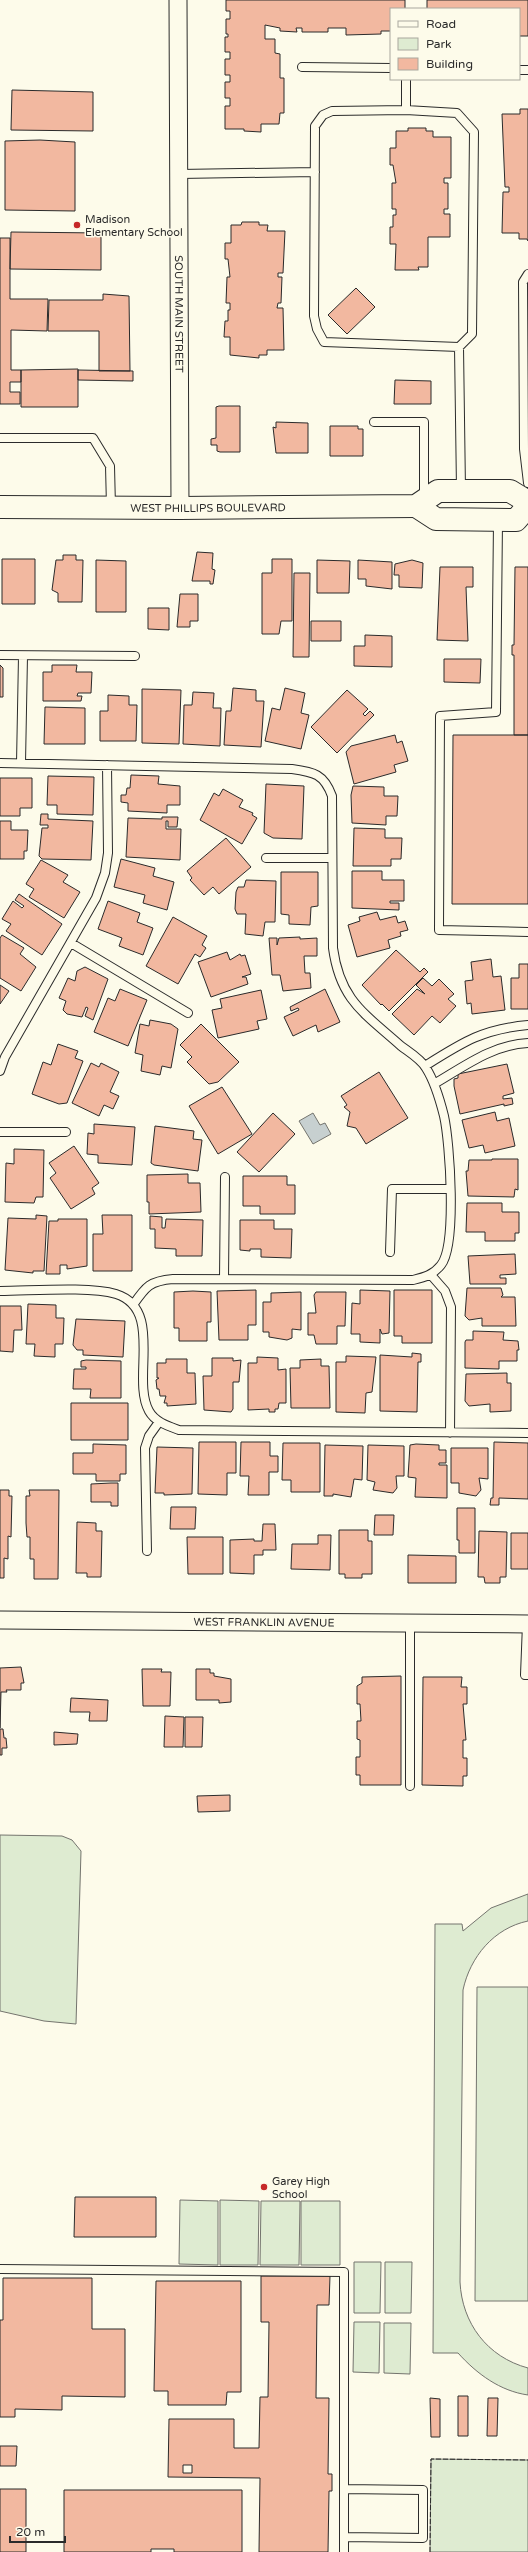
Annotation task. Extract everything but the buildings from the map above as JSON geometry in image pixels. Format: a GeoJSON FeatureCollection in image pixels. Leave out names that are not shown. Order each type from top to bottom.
{"type":"FeatureCollection","features":[{"type":"Feature","properties":{"kind":"street","name":"SOUTH MAIN STREET"},"geometry":{"type":"LineString","coordinates":[[178,0],[180,508]]}},
{"type":"Feature","properties":{"kind":"street"},"geometry":{"type":"LineString","coordinates":[[528,502],[510,491],[460,490],[438,491],[420,503],[436,519],[516,520],[528,506]]}},
{"type":"Feature","properties":{"kind":"street","name":"WEST PHILLIPS BOULEVARD"},"geometry":{"type":"LineString","coordinates":[[0,507],[180,508],[420,503]]}},
{"type":"Feature","properties":{"kind":"street","name":"WEST FRANKLIN AVENUE"},"geometry":{"type":"LineString","coordinates":[[0,1620],[527,1624]]}},
{"type":"Feature","properties":{"kind":"lane"},"geometry":{"type":"LineString","coordinates":[[302,67],[390,68]]}},
{"type":"Feature","properties":{"kind":"lane"},"geometry":{"type":"LineString","coordinates":[[406,80],[406,110]]}},
{"type":"Feature","properties":{"kind":"lane"},"geometry":{"type":"LineString","coordinates":[[459,347],[324,342],[317,328],[314,316],[315,126],[323,115],[332,111],[406,110],[457,113],[474,132],[472,334],[459,347],[460,490]]}},
{"type":"Feature","properties":{"kind":"lane"},"geometry":{"type":"LineString","coordinates":[[179,174],[315,172]]}},
{"type":"Feature","properties":{"kind":"lane"},"geometry":{"type":"LineString","coordinates":[[528,274],[522,282],[528,483]]}},
{"type":"Feature","properties":{"kind":"lane"},"geometry":{"type":"LineString","coordinates":[[374,422],[424,422],[420,503]]}},
{"type":"Feature","properties":{"kind":"lane"},"geometry":{"type":"LineString","coordinates":[[0,438],[92,438],[110,466],[111,508]]}},
{"type":"Feature","properties":{"kind":"lane"},"geometry":{"type":"LineString","coordinates":[[498,520],[496,712],[440,716],[439,930],[528,932]]}},
{"type":"Feature","properties":{"kind":"lane"},"geometry":{"type":"LineString","coordinates":[[0,655],[134,656]]}},
{"type":"Feature","properties":{"kind":"lane"},"geometry":{"type":"LineString","coordinates":[[21,763],[23,656]]}},
{"type":"Feature","properties":{"kind":"lane"},"geometry":{"type":"LineString","coordinates":[[0,763],[292,768],[313,772],[327,781],[332,796],[332,948],[336,971],[345,991],[358,1008],[425,1066],[434,1084],[444,1115],[449,1148],[450,1243],[442,1264],[431,1275],[413,1280],[160,1280],[146,1287],[133,1305]]}},
{"type":"Feature","properties":{"kind":"lane"},"geometry":{"type":"LineString","coordinates":[[0,1071],[5,1057],[96,898],[105,873],[108,853],[107,765]]}},
{"type":"Feature","properties":{"kind":"lane"},"geometry":{"type":"LineString","coordinates":[[266,858],[332,858]]}},
{"type":"Feature","properties":{"kind":"lane"},"geometry":{"type":"LineString","coordinates":[[71,943],[188,1013]]}},
{"type":"Feature","properties":{"kind":"lane"},"geometry":{"type":"LineString","coordinates":[[425,1066],[466,1040],[499,1028],[528,1024]]}},
{"type":"Feature","properties":{"kind":"lane"},"geometry":{"type":"LineString","coordinates":[[434,1084],[485,1054],[508,1044],[528,1043]]}},
{"type":"Feature","properties":{"kind":"lane"},"geometry":{"type":"LineString","coordinates":[[0,1132],[66,1132]]}},
{"type":"Feature","properties":{"kind":"lane"},"geometry":{"type":"LineString","coordinates":[[224,1279],[225,1177]]}},
{"type":"Feature","properties":{"kind":"lane"},"geometry":{"type":"LineString","coordinates":[[390,1252],[392,1189],[449,1189]]}},
{"type":"Feature","properties":{"kind":"lane"},"geometry":{"type":"LineString","coordinates":[[431,1275],[445,1292],[451,1307],[450,1433]]}},
{"type":"Feature","properties":{"kind":"lane"},"geometry":{"type":"LineString","coordinates":[[0,1291],[100,1291],[117,1294],[133,1305],[142,1323],[144,1393],[149,1411],[159,1422],[179,1430],[528,1433]]}},
{"type":"Feature","properties":{"kind":"lane"},"geometry":{"type":"LineString","coordinates":[[147,1551],[146,1448],[149,1436],[159,1422]]}},
{"type":"Feature","properties":{"kind":"lane"},"geometry":{"type":"LineString","coordinates":[[410,1624],[410,1786]]}},
{"type":"Feature","properties":{"kind":"lane"},"geometry":{"type":"LineString","coordinates":[[527,1624],[524,1675],[528,1675]]}},
{"type":"Feature","properties":{"kind":"lane"},"geometry":{"type":"LineString","coordinates":[[0,2269],[344,2272],[344,2552]]}},
{"type":"Feature","properties":{"kind":"lane"},"geometry":{"type":"LineString","coordinates":[[344,2488],[423,2490],[423,2538],[344,2537]]}},
{"type":"Feature","properties":{"kind":"green space"},"geometry":{"type":"Polygon","coordinates":[[[0,1835],[62,1836],[72,1840],[81,1851],[76,2024],[44,2021],[0,2011],[0,1835]]]}},
{"type":"Feature","properties":{"kind":"green space"},"geometry":{"type":"Polygon","coordinates":[[[528,1894],[528,1921],[504,1930],[485,1946],[471,1966],[463,1990],[460,2282],[466,2311],[479,2336],[500,2356],[513,2363],[528,2368],[528,2395],[508,2390],[490,2380],[473,2368],[458,2353],[433,2353],[435,1924],[462,1924],[463,1931],[491,1908],[528,1894]]]}},
{"type":"Feature","properties":{"kind":"green space"},"geometry":{"type":"Polygon","coordinates":[[[477,1987],[528,1987],[528,2301],[475,2301],[477,1987]]]}},
{"type":"Feature","properties":{"kind":"green space"},"geometry":{"type":"Polygon","coordinates":[[[180,2200],[218,2201],[218,2265],[179,2264],[180,2200]]]}},
{"type":"Feature","properties":{"kind":"green space"},"geometry":{"type":"Polygon","coordinates":[[[220,2200],[259,2201],[258,2265],[220,2265],[220,2200]]]}},
{"type":"Feature","properties":{"kind":"green space"},"geometry":{"type":"Polygon","coordinates":[[[261,2201],[300,2201],[299,2265],[260,2265],[261,2201]]]}},
{"type":"Feature","properties":{"kind":"green space"},"geometry":{"type":"Polygon","coordinates":[[[301,2201],[340,2201],[340,2265],[301,2265],[301,2201]]]}},
{"type":"Feature","properties":{"kind":"green space"},"geometry":{"type":"Polygon","coordinates":[[[354,2262],[381,2262],[380,2313],[354,2313],[354,2262]]]}},
{"type":"Feature","properties":{"kind":"green space"},"geometry":{"type":"Polygon","coordinates":[[[385,2262],[412,2262],[411,2313],[385,2313],[385,2262]]]}},
{"type":"Feature","properties":{"kind":"green space"},"geometry":{"type":"Polygon","coordinates":[[[354,2322],[380,2322],[379,2373],[353,2372],[354,2322]]]}},
{"type":"Feature","properties":{"kind":"green space"},"geometry":{"type":"Polygon","coordinates":[[[384,2323],[411,2323],[410,2374],[384,2373],[384,2323]]]}},
{"type":"Feature","properties":{"kind":"green space"},"geometry":{"type":"Polygon","coordinates":[[[431,2459],[528,2460],[528,2552],[430,2552],[431,2459]]]}},
{"type":"Feature","properties":{"kind":"shaded area"},"geometry":{"type":"Polygon","coordinates":[[[313,1113],[320,1125],[325,1123],[331,1134],[313,1144],[299,1121],[313,1113]]]}},
{"type":"Feature","properties":{"kind":"fence"},"geometry":{"type":"LineString","coordinates":[[430,2552],[431,2459],[528,2460]]}},
{"type":"Feature","properties":{"kind":"place","name":"Madison Elementary School"},"geometry":{"type":"Point","coordinates":[77,225]}},
{"type":"Feature","properties":{"kind":"place","name":"Garey High School"},"geometry":{"type":"Point","coordinates":[264,2187]}}]}
